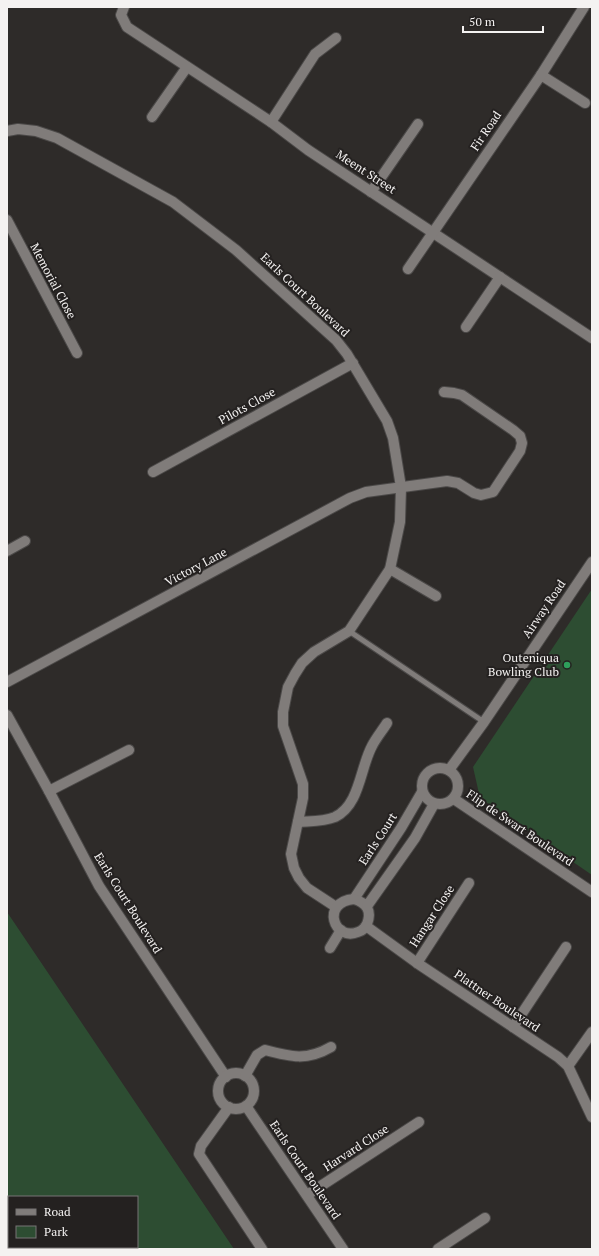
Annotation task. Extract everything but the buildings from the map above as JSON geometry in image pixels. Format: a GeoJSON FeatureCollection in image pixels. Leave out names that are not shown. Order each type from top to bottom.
{"type":"FeatureCollection","features":[{"type":"Feature","properties":{"kind":"street","name":"Fir Road"},"geometry":{"type":"LineString","coordinates":[[408,269],[541,75],[584,7]]}},
{"type":"Feature","properties":{"kind":"street","name":"Meent Street"},"geometry":{"type":"LineString","coordinates":[[121,8],[122,16],[127,27],[271,122],[308,150],[592,338]]}},
{"type":"Feature","properties":{"kind":"street"},"geometry":{"type":"LineString","coordinates":[[271,122],[315,54],[336,38]]}},
{"type":"Feature","properties":{"kind":"street"},"geometry":{"type":"LineString","coordinates":[[152,117],[187,67]]}},
{"type":"Feature","properties":{"kind":"street"},"geometry":{"type":"LineString","coordinates":[[541,75],[586,104]]}},
{"type":"Feature","properties":{"kind":"street"},"geometry":{"type":"LineString","coordinates":[[371,192],[418,124]]}},
{"type":"Feature","properties":{"kind":"street","name":"Earls Court Boulevard"},"geometry":{"type":"LineString","coordinates":[[7,131],[18,129],[36,131],[57,138],[173,202],[236,250],[315,319],[336,340],[353,363],[387,421],[393,438],[402,487],[400,522],[390,569],[348,631],[314,652],[302,663],[288,687],[283,712],[283,726],[303,784],[303,798],[291,854],[294,868],[299,878],[307,888],[336,907]]}},
{"type":"Feature","properties":{"kind":"street","name":"Memorial Close"},"geometry":{"type":"LineString","coordinates":[[7,220],[77,353]]}},
{"type":"Feature","properties":{"kind":"street"},"geometry":{"type":"LineString","coordinates":[[466,327],[500,277]]}},
{"type":"Feature","properties":{"kind":"street","name":"Pilots Close"},"geometry":{"type":"LineString","coordinates":[[153,472],[353,363]]}},
{"type":"Feature","properties":{"kind":"street","name":"Victory Lane"},"geometry":{"type":"LineString","coordinates":[[7,682],[350,498],[366,492],[447,481],[458,483],[474,493],[481,495],[493,492],[520,451],[522,443],[520,436],[462,395],[454,392],[444,392]]}},
{"type":"Feature","properties":{"kind":"street"},"geometry":{"type":"LineString","coordinates":[[7,551],[25,541]]}},
{"type":"Feature","properties":{"kind":"street","name":"Airway Road"},"geometry":{"type":"LineString","coordinates":[[449,770],[484,722],[592,562]]}},
{"type":"Feature","properties":{"kind":"street"},"geometry":{"type":"LineString","coordinates":[[390,569],[436,596]]}},
{"type":"Feature","properties":{"kind":"street","name":"Earls Court Boulevard"},"geometry":{"type":"LineString","coordinates":[[7,715],[100,886],[226,1077]]}},
{"type":"Feature","properties":{"kind":"street"},"geometry":{"type":"LineString","coordinates":[[298,822],[327,820],[336,816],[344,809],[351,801],[357,788],[371,747],[387,723]]}},
{"type":"Feature","properties":{"kind":"street"},"geometry":{"type":"LineString","coordinates":[[49,791],[129,750]]}},
{"type":"Feature","properties":{"kind":"street"},"geometry":{"type":"LineString","coordinates":[[441,768],[449,770],[458,780],[459,787],[454,799],[445,804],[434,804],[427,800],[422,792],[422,783],[425,775],[432,770],[441,768]]}},
{"type":"Feature","properties":{"kind":"street","name":"Earls Court"},"geometry":{"type":"LineString","coordinates":[[354,899],[401,828],[422,792]]}},
{"type":"Feature","properties":{"kind":"street","name":"Flip de Swart Boulevard"},"geometry":{"type":"LineString","coordinates":[[454,799],[592,892]]}},
{"type":"Feature","properties":{"kind":"street"},"geometry":{"type":"LineString","coordinates":[[367,906],[415,838],[434,804]]}},
{"type":"Feature","properties":{"kind":"street","name":"Hangar Close"},"geometry":{"type":"LineString","coordinates":[[416,962],[469,883]]}},
{"type":"Feature","properties":{"kind":"street"},"geometry":{"type":"LineString","coordinates":[[354,899],[367,906],[369,915],[366,926],[361,931],[354,934],[347,934],[336,925],[334,918],[336,907],[345,900],[354,899]]}},
{"type":"Feature","properties":{"kind":"street","name":"Plattner Boulevard"},"geometry":{"type":"LineString","coordinates":[[366,926],[568,1066],[592,1116]]}},
{"type":"Feature","properties":{"kind":"street"},"geometry":{"type":"LineString","coordinates":[[330,948],[341,930]]}},
{"type":"Feature","properties":{"kind":"street"},"geometry":{"type":"LineString","coordinates":[[513,1027],[566,947]]}},
{"type":"Feature","properties":{"kind":"street"},"geometry":{"type":"LineString","coordinates":[[568,1066],[592,1032]]}},
{"type":"Feature","properties":{"kind":"street"},"geometry":{"type":"LineString","coordinates":[[246,1076],[257,1055],[265,1050],[286,1056],[298,1057],[322,1053],[331,1047]]}},
{"type":"Feature","properties":{"kind":"street"},"geometry":{"type":"LineString","coordinates":[[236,1073],[246,1076],[253,1085],[253,1097],[246,1106],[240,1108],[229,1107],[224,1104],[219,1095],[220,1085],[226,1077],[236,1073]]}},
{"type":"Feature","properties":{"kind":"street","name":"Earls Court Boulevard"},"geometry":{"type":"LineString","coordinates":[[246,1106],[343,1249]]}},
{"type":"Feature","properties":{"kind":"street"},"geometry":{"type":"LineString","coordinates":[[229,1107],[201,1146],[199,1154],[262,1249]]}},
{"type":"Feature","properties":{"kind":"street","name":"Harvard Close"},"geometry":{"type":"LineString","coordinates":[[308,1196],[419,1122]]}},
{"type":"Feature","properties":{"kind":"street"},"geometry":{"type":"LineString","coordinates":[[438,1249],[485,1218]]}},
{"type":"Feature","properties":{"kind":"lane"},"geometry":{"type":"LineString","coordinates":[[348,631],[484,722]]}},
{"type":"Feature","properties":{"kind":"green space","name":"Outeniqua Bowling Club"},"geometry":{"type":"Polygon","coordinates":[[[592,589],[592,875],[480,798],[473,767],[592,589]]]}},
{"type":"Feature","properties":{"kind":"green space"},"geometry":{"type":"Polygon","coordinates":[[[7,912],[234,1249],[7,1249],[7,912]]]}},
{"type":"Feature","properties":{"kind":"place","name":"Outeniqua Bowling Club"},"geometry":{"type":"Point","coordinates":[567,665]}}]}
